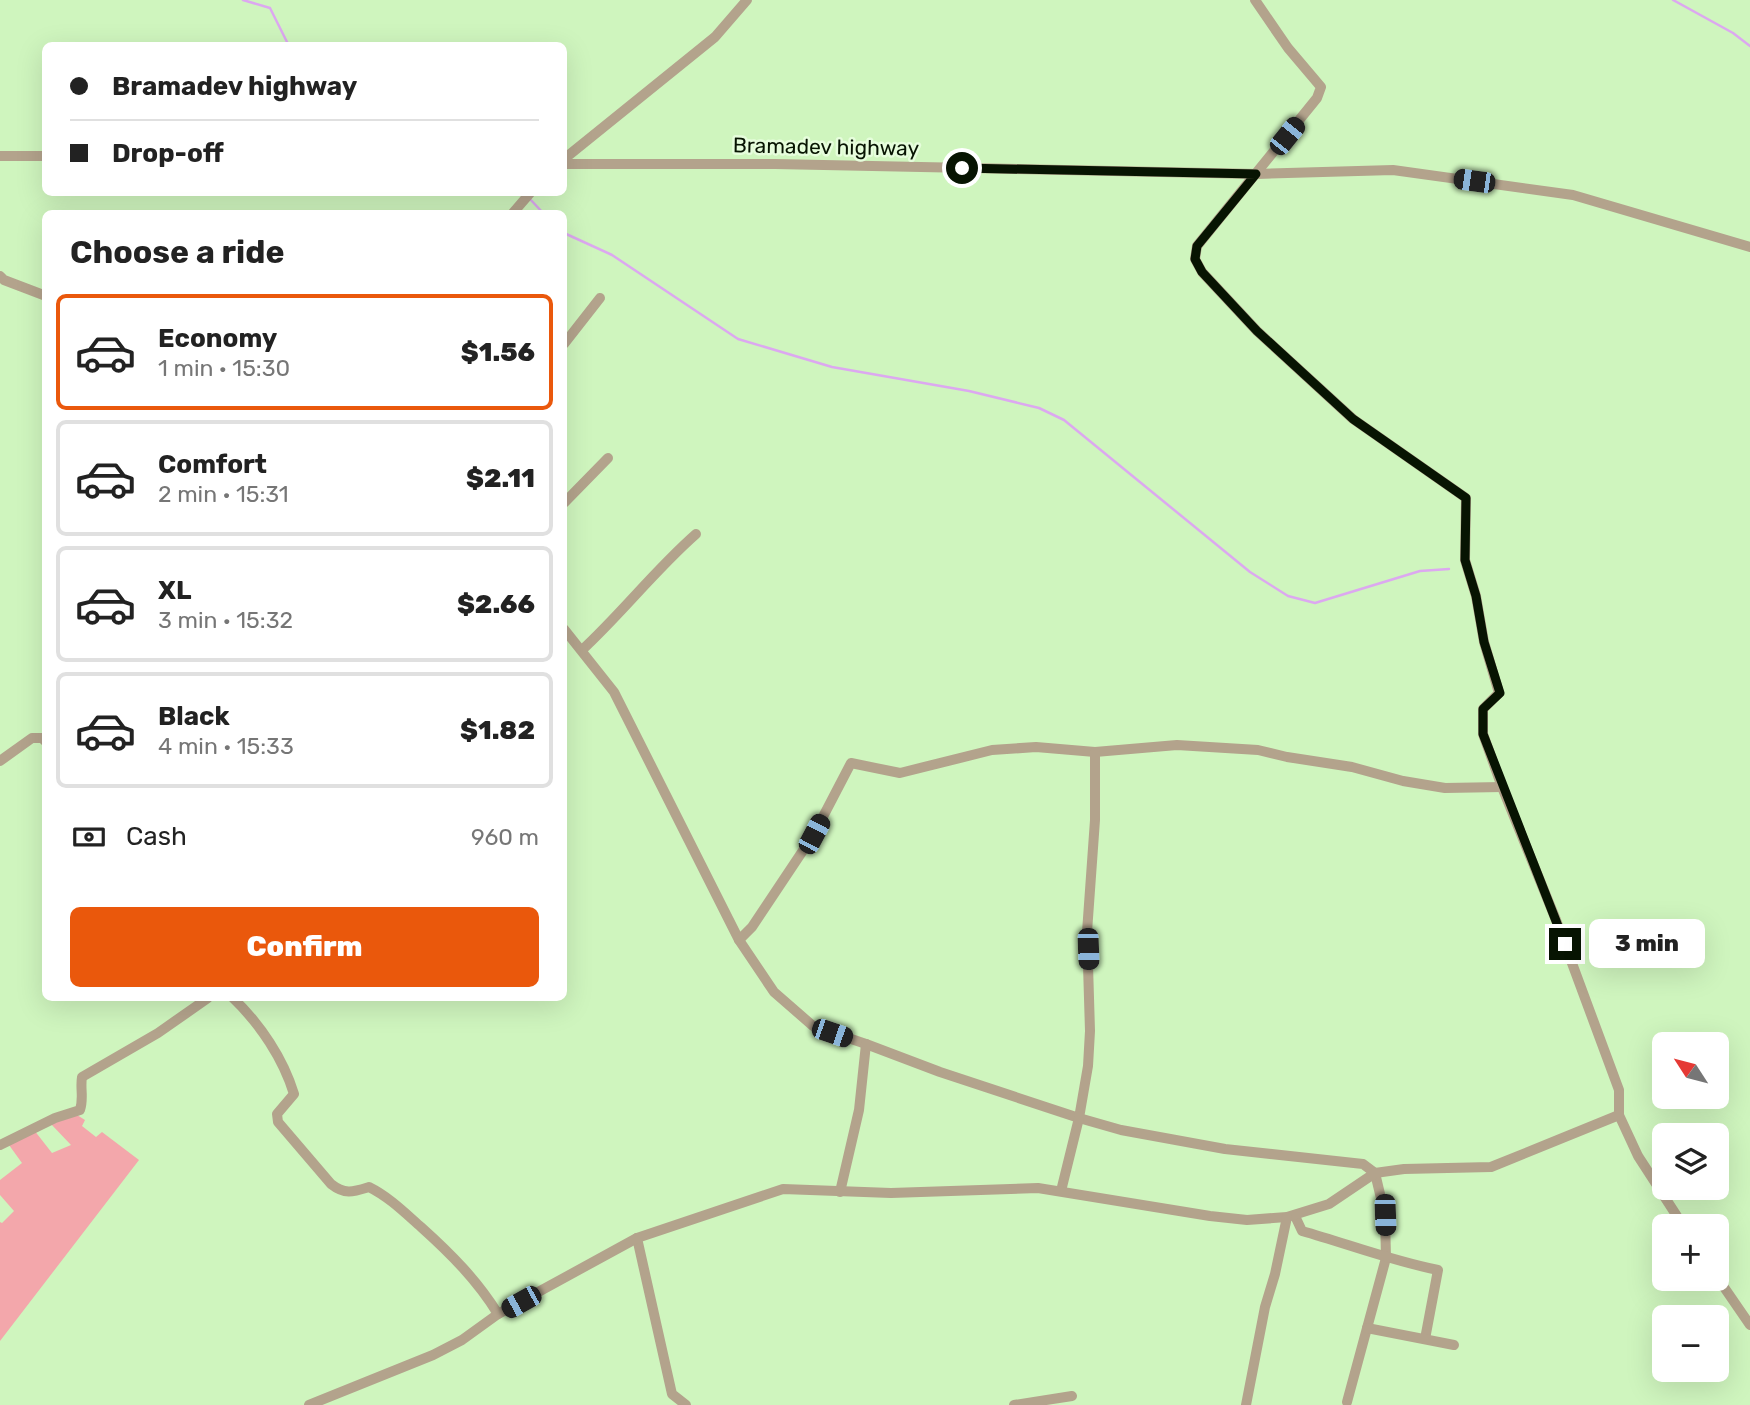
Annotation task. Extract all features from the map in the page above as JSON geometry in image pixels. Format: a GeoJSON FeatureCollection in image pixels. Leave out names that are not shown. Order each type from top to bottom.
{"type":"FeatureCollection","features":[{"type":"Feature","properties":{"kind":"street"},"geometry":{"type":"LineString","coordinates":[[567,157],[715,37],[747,0]]}},
{"type":"Feature","properties":{"kind":"street"},"geometry":{"type":"LineString","coordinates":[[1255,0],[1289,48],[1321,86],[1317,98],[1197,246],[1195,259],[1202,272],[1257,331],[1353,419],[1466,498],[1465,560],[1476,596],[1484,642],[1500,693],[1483,709],[1483,734],[1619,1090],[1619,1115],[1637,1156],[1675,1214]]}},
{"type":"Feature","properties":{"kind":"street"},"geometry":{"type":"LineString","coordinates":[[0,156],[42,156]]}},
{"type":"Feature","properties":{"kind":"street","name":"Bramadev highway"},"geometry":{"type":"LineString","coordinates":[[567,164],[789,164],[1256,174],[1392,170],[1573,195],[1750,247]]}},
{"type":"Feature","properties":{"kind":"street"},"geometry":{"type":"LineString","coordinates":[[515,210],[528,196]]}},
{"type":"Feature","properties":{"kind":"street"},"geometry":{"type":"LineString","coordinates":[[1,281],[42,295]]}},
{"type":"Feature","properties":{"kind":"street"},"geometry":{"type":"LineString","coordinates":[[567,340],[600,299]]}},
{"type":"Feature","properties":{"kind":"street"},"geometry":{"type":"LineString","coordinates":[[567,500],[608,458]]}},
{"type":"Feature","properties":{"kind":"street"},"geometry":{"type":"LineString","coordinates":[[582,650],[610,624],[669,558],[696,534]]}},
{"type":"Feature","properties":{"kind":"street"},"geometry":{"type":"LineString","coordinates":[[567,637],[582,650],[614,692],[739,940],[774,992],[813,1026],[940,1072],[1080,1118],[1134,1132],[1226,1149],[1363,1164],[1375,1173],[1385,1215],[1386,1258],[1348,1402]]}},
{"type":"Feature","properties":{"kind":"street"},"geometry":{"type":"LineString","coordinates":[[0,761],[32,738],[42,738]]}},
{"type":"Feature","properties":{"kind":"street"},"geometry":{"type":"LineString","coordinates":[[739,940],[752,927],[814,834],[851,763],[900,773],[992,750],[1036,747],[1095,752],[1177,745],[1258,750],[1435,786],[1502,787]]}},
{"type":"Feature","properties":{"kind":"street"},"geometry":{"type":"LineString","coordinates":[[1061,1191],[1080,1118],[1088,1066],[1090,1031],[1087,932],[1095,820],[1095,752]]}},
{"type":"Feature","properties":{"kind":"street"},"geometry":{"type":"LineString","coordinates":[[0,1145],[55,1118],[80,1110],[84,1099],[80,1086],[82,1077],[158,1033],[204,1001]]}},
{"type":"Feature","properties":{"kind":"street"},"geometry":{"type":"LineString","coordinates":[[236,1001],[250,1014],[289,1077],[293,1094],[277,1114],[278,1122],[339,1190],[348,1193],[369,1187],[386,1196],[457,1260],[483,1290],[498,1314]]}},
{"type":"Feature","properties":{"kind":"street"},"geometry":{"type":"LineString","coordinates":[[840,1192],[859,1110],[866,1044]]}},
{"type":"Feature","properties":{"kind":"street"},"geometry":{"type":"LineString","coordinates":[[309,1405],[433,1355],[462,1340],[498,1314],[637,1238],[783,1189],[891,1193],[1038,1188],[1210,1216],[1247,1220],[1291,1217],[1329,1204],[1375,1173],[1404,1169],[1491,1167],[1619,1115]]}},
{"type":"Feature","properties":{"kind":"street"},"geometry":{"type":"LineString","coordinates":[[1291,1217],[1302,1231],[1386,1258],[1438,1270],[1425,1339]]}},
{"type":"Feature","properties":{"kind":"street"},"geometry":{"type":"LineString","coordinates":[[1246,1405],[1265,1307],[1291,1217]]}},
{"type":"Feature","properties":{"kind":"street"},"geometry":{"type":"LineString","coordinates":[[637,1238],[672,1394],[687,1405]]}},
{"type":"Feature","properties":{"kind":"street"},"geometry":{"type":"LineString","coordinates":[[1727,1291],[1750,1325]]}},
{"type":"Feature","properties":{"kind":"street"},"geometry":{"type":"LineString","coordinates":[[1367,1328],[1454,1345]]}},
{"type":"Feature","properties":{"kind":"street"},"geometry":{"type":"LineString","coordinates":[[1014,1405],[1072,1396]]}},
{"type":"Feature","properties":{"kind":"shaded area"},"geometry":{"type":"Polygon","coordinates":[[[77,1115],[85,1120],[82,1126],[96,1137],[102,1132],[139,1160],[0,1341],[0,1222],[14,1211],[0,1195],[0,1180],[22,1163],[9,1145],[34,1130],[52,1153],[71,1145],[51,1124],[77,1115]]]}},
{"type":"Feature","properties":{"kind":"waterway"},"geometry":{"type":"LineString","coordinates":[[243,0],[270,8],[287,42]]}},
{"type":"Feature","properties":{"kind":"waterway"},"geometry":{"type":"LineString","coordinates":[[1673,0],[1733,33],[1750,46]]}},
{"type":"Feature","properties":{"kind":"waterway"},"geometry":{"type":"LineString","coordinates":[[529,198],[540,210]]}},
{"type":"Feature","properties":{"kind":"waterway"},"geometry":{"type":"LineString","coordinates":[[567,234],[612,255],[738,339],[832,367],[969,391],[1039,408],[1064,420],[1250,572],[1288,596],[1315,603],[1420,571],[1449,569]]}},
{"type":"Feature","properties":{"kind":"route"},"geometry":{"type":"LineString","coordinates":[[962,168],[1256,174],[1197,246],[1195,259],[1202,272],[1257,331],[1353,419],[1466,498],[1465,560],[1476,596],[1484,642],[1500,693],[1483,709],[1483,734],[1565,944]]}}]}
